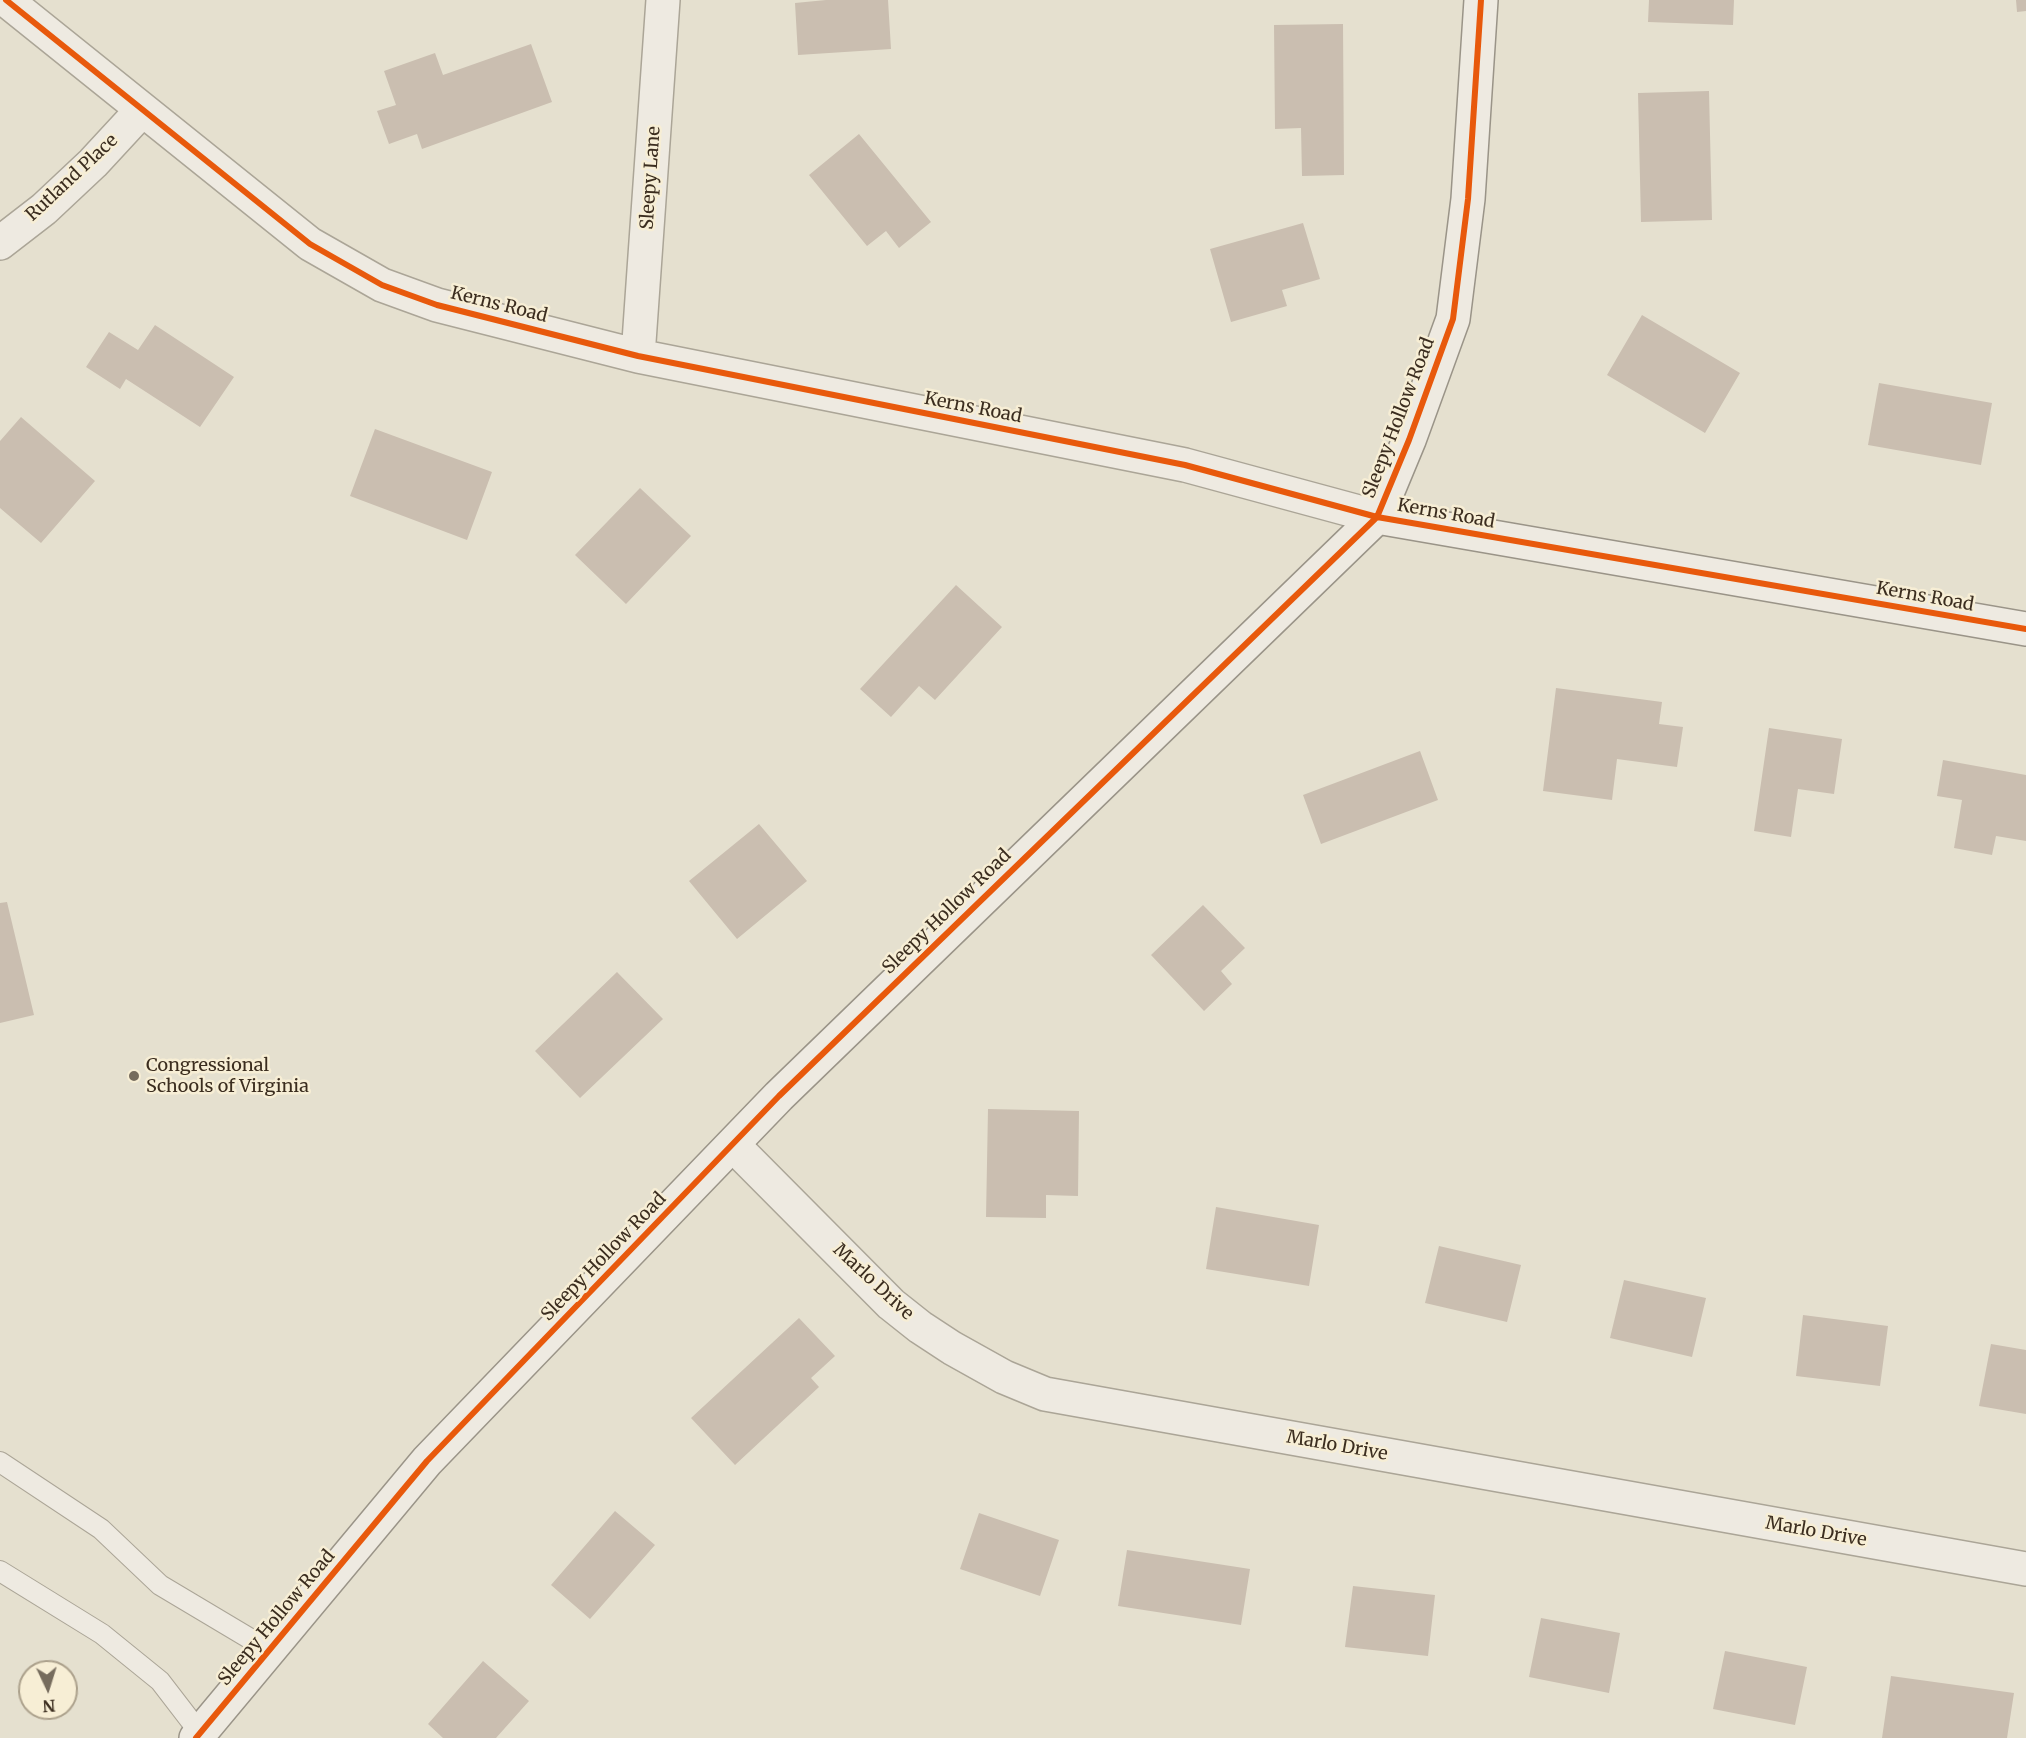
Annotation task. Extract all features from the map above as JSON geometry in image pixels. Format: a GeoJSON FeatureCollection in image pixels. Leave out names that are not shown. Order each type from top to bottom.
{"type":"FeatureCollection","features":[{"type":"Feature","properties":{"kind":"street","name":"Kerns Road"},"geometry":{"type":"LineString","coordinates":[[6,0],[310,244],[382,285],[438,305],[639,356],[1185,465],[1377,517],[2026,629]]}},
{"type":"Feature","properties":{"kind":"street","name":"Sleepy Lane"},"geometry":{"type":"LineString","coordinates":[[639,356],[663,0]]}},
{"type":"Feature","properties":{"kind":"street","name":"Sleepy Hollow Road"},"geometry":{"type":"LineString","coordinates":[[198,1736],[427,1461],[778,1096],[1377,517],[1409,440],[1454,319],[1468,199],[1481,0]]}},
{"type":"Feature","properties":{"kind":"street","name":"Rutland Place"},"geometry":{"type":"LineString","coordinates":[[0,243],[44,208],[93,163],[142,110]]}},
{"type":"Feature","properties":{"kind":"street","name":"Marlo Drive"},"geometry":{"type":"LineString","coordinates":[[733,1145],[891,1304],[952,1348],[1004,1377],[1045,1394],[2026,1569]]}},
{"type":"Feature","properties":{"kind":"lane"},"geometry":{"type":"LineString","coordinates":[[0,1462],[102,1529],[160,1586],[269,1650]]}},
{"type":"Feature","properties":{"kind":"lane"},"geometry":{"type":"LineString","coordinates":[[0,1571],[102,1634],[160,1681],[198,1736]]}},
{"type":"Feature","properties":{"kind":"building"},"geometry":{"type":"Polygon","coordinates":[[[826,0],[888,0],[891,49],[798,55],[795,3],[826,0]]]}},
{"type":"Feature","properties":{"kind":"building"},"geometry":{"type":"Polygon","coordinates":[[[1649,0],[1734,0],[1733,25],[1648,22],[1649,0]]]}},
{"type":"Feature","properties":{"kind":"building"},"geometry":{"type":"Polygon","coordinates":[[[2016,0],[2026,0],[2026,11],[2017,12],[2016,0]]]}},
{"type":"Feature","properties":{"kind":"building"},"geometry":{"type":"Polygon","coordinates":[[[1343,24],[1344,175],[1302,176],[1301,128],[1275,129],[1274,25],[1343,24]]]}},
{"type":"Feature","properties":{"kind":"building"},"geometry":{"type":"Polygon","coordinates":[[[531,44],[552,102],[422,149],[417,134],[389,144],[377,111],[396,105],[384,71],[435,53],[443,75],[531,44]]]}},
{"type":"Feature","properties":{"kind":"building"},"geometry":{"type":"Polygon","coordinates":[[[1709,91],[1712,220],[1641,222],[1638,93],[1709,91]]]}},
{"type":"Feature","properties":{"kind":"building"},"geometry":{"type":"Polygon","coordinates":[[[859,134],[931,222],[899,248],[886,231],[867,246],[809,175],[859,134]]]}},
{"type":"Feature","properties":{"kind":"building"},"geometry":{"type":"Polygon","coordinates":[[[1303,223],[1320,279],[1282,290],[1287,306],[1231,322],[1210,249],[1303,223]]]}},
{"type":"Feature","properties":{"kind":"building"},"geometry":{"type":"Polygon","coordinates":[[[1642,315],[1740,373],[1705,433],[1607,375],[1642,315]]]}},
{"type":"Feature","properties":{"kind":"building"},"geometry":{"type":"Polygon","coordinates":[[[155,325],[234,377],[200,427],[126,379],[120,389],[86,367],[109,332],[138,350],[155,325]]]}},
{"type":"Feature","properties":{"kind":"building"},"geometry":{"type":"Polygon","coordinates":[[[1879,383],[1992,403],[1981,465],[1868,445],[1879,383]]]}},
{"type":"Feature","properties":{"kind":"building"},"geometry":{"type":"Polygon","coordinates":[[[21,417],[95,481],[41,543],[0,508],[0,441],[21,417]]]}},
{"type":"Feature","properties":{"kind":"building"},"geometry":{"type":"Polygon","coordinates":[[[375,429],[492,472],[467,540],[350,496],[375,429]]]}},
{"type":"Feature","properties":{"kind":"building"},"geometry":{"type":"Polygon","coordinates":[[[640,488],[691,536],[626,604],[575,555],[640,488]]]}},
{"type":"Feature","properties":{"kind":"building"},"geometry":{"type":"Polygon","coordinates":[[[956,585],[1002,627],[935,700],[919,686],[891,717],[860,689],[956,585]]]}},
{"type":"Feature","properties":{"kind":"building"},"geometry":{"type":"Polygon","coordinates":[[[1556,688],[1662,702],[1659,724],[1683,727],[1677,767],[1617,759],[1612,800],[1543,791],[1556,688]]]}},
{"type":"Feature","properties":{"kind":"building"},"geometry":{"type":"Polygon","coordinates":[[[1769,728],[1842,739],[1834,794],[1798,789],[1791,837],[1754,831],[1769,728]]]}},
{"type":"Feature","properties":{"kind":"building"},"geometry":{"type":"Polygon","coordinates":[[[1420,751],[1438,800],[1321,844],[1303,795],[1420,751]]]}},
{"type":"Feature","properties":{"kind":"building"},"geometry":{"type":"Polygon","coordinates":[[[1943,760],[2026,775],[2026,841],[1996,836],[1992,855],[1954,848],[1962,800],[1937,796],[1943,760]]]}},
{"type":"Feature","properties":{"kind":"building"},"geometry":{"type":"Polygon","coordinates":[[[759,824],[807,881],[737,939],[689,881],[759,824]]]}},
{"type":"Feature","properties":{"kind":"building"},"geometry":{"type":"Polygon","coordinates":[[[7,902],[34,1015],[0,1023],[0,903],[7,902]]]}},
{"type":"Feature","properties":{"kind":"building"},"geometry":{"type":"Polygon","coordinates":[[[1203,905],[1245,948],[1221,971],[1232,984],[1204,1011],[1151,955],[1203,905]]]}},
{"type":"Feature","properties":{"kind":"building"},"geometry":{"type":"Polygon","coordinates":[[[617,972],[663,1019],[580,1098],[535,1051],[617,972]]]}},
{"type":"Feature","properties":{"kind":"building"},"geometry":{"type":"Polygon","coordinates":[[[988,1109],[1079,1111],[1078,1196],[1046,1195],[1046,1218],[986,1217],[988,1109]]]}},
{"type":"Feature","properties":{"kind":"building"},"geometry":{"type":"Polygon","coordinates":[[[1216,1207],[1319,1225],[1309,1286],[1206,1269],[1216,1207]]]}},
{"type":"Feature","properties":{"kind":"building"},"geometry":{"type":"Polygon","coordinates":[[[1439,1246],[1521,1265],[1507,1322],[1425,1303],[1439,1246]]]}},
{"type":"Feature","properties":{"kind":"building"},"geometry":{"type":"Polygon","coordinates":[[[1624,1280],[1706,1298],[1692,1357],[1610,1338],[1624,1280]]]}},
{"type":"Feature","properties":{"kind":"building"},"geometry":{"type":"Polygon","coordinates":[[[1803,1315],[1888,1326],[1880,1386],[1796,1376],[1803,1315]]]}},
{"type":"Feature","properties":{"kind":"building"},"geometry":{"type":"Polygon","coordinates":[[[799,1318],[835,1356],[811,1378],[819,1387],[735,1465],[691,1418],[799,1318]]]}},
{"type":"Feature","properties":{"kind":"building"},"geometry":{"type":"Polygon","coordinates":[[[1991,1344],[2026,1350],[2026,1414],[1979,1406],[1991,1344]]]}},
{"type":"Feature","properties":{"kind":"building"},"geometry":{"type":"Polygon","coordinates":[[[615,1511],[655,1545],[590,1619],[551,1585],[615,1511]]]}},
{"type":"Feature","properties":{"kind":"building"},"geometry":{"type":"Polygon","coordinates":[[[979,1513],[1059,1540],[1040,1596],[960,1569],[979,1513]]]}},
{"type":"Feature","properties":{"kind":"building"},"geometry":{"type":"Polygon","coordinates":[[[1127,1550],[1250,1569],[1241,1625],[1118,1606],[1127,1550]]]}},
{"type":"Feature","properties":{"kind":"building"},"geometry":{"type":"Polygon","coordinates":[[[1353,1586],[1435,1595],[1428,1656],[1345,1647],[1353,1586]]]}},
{"type":"Feature","properties":{"kind":"building"},"geometry":{"type":"Polygon","coordinates":[[[1541,1618],[1620,1633],[1609,1693],[1529,1677],[1541,1618]]]}},
{"type":"Feature","properties":{"kind":"building"},"geometry":{"type":"Polygon","coordinates":[[[1725,1651],[1807,1667],[1795,1725],[1713,1709],[1725,1651]]]}},
{"type":"Feature","properties":{"kind":"building"},"geometry":{"type":"Polygon","coordinates":[[[483,1661],[529,1701],[496,1738],[443,1738],[428,1724],[483,1661]]]}},
{"type":"Feature","properties":{"kind":"building"},"geometry":{"type":"Polygon","coordinates":[[[1891,1676],[2014,1693],[2007,1738],[1882,1738],[1891,1676]]]}},
{"type":"Feature","properties":{"kind":"cycle path"},"geometry":{"type":"LineString","coordinates":[[6,0],[310,244],[382,285],[437,305],[638,356],[1185,465],[1377,517],[2026,629]]}},
{"type":"Feature","properties":{"kind":"cycle path"},"geometry":{"type":"LineString","coordinates":[[196,1738],[427,1461],[779,1096],[1377,517],[1409,440],[1453,319],[1468,199],[1481,0]]}},
{"type":"Feature","properties":{"kind":"place","name":"Congressional Schools of Virginia"},"geometry":{"type":"Point","coordinates":[134,1076]}}]}
